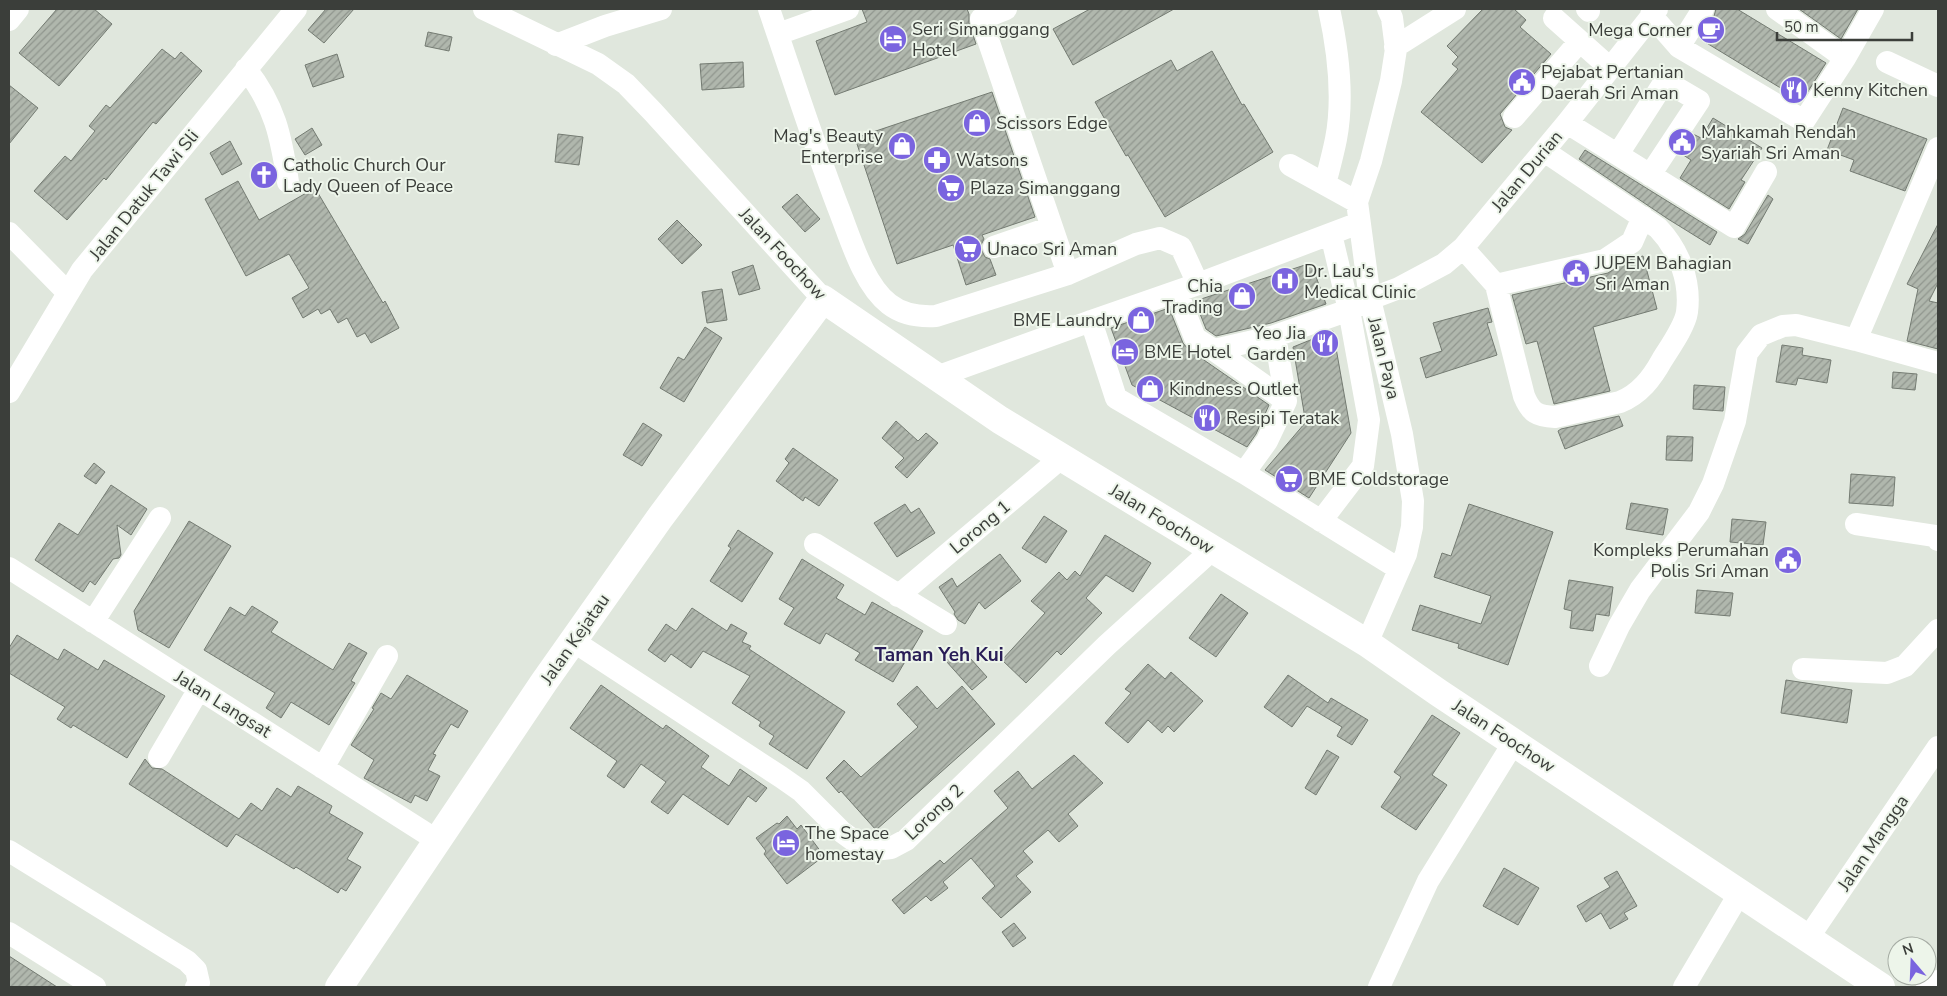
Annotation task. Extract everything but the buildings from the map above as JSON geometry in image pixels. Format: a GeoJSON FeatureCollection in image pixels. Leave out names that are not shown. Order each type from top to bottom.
{"type":"FeatureCollection","features":[{"type":"Feature","properties":{"kind":"main road","name":"Jalan Foochow"},"geometry":{"type":"LineString","coordinates":[[823,299],[936,377],[1062,458],[1366,643],[1439,694],[1881,987]]}},
{"type":"Feature","properties":{"kind":"main road","name":"Jalan Kejatau"},"geometry":{"type":"LineString","coordinates":[[340,987],[573,641],[659,519],[823,299]]}},
{"type":"Feature","properties":{"kind":"street"},"geometry":{"type":"LineString","coordinates":[[9,20],[18,9]]}},
{"type":"Feature","properties":{"kind":"street","name":"Jalan Datuk Tawi Sli"},"geometry":{"type":"LineString","coordinates":[[9,392],[82,270],[296,9]]}},
{"type":"Feature","properties":{"kind":"street","name":"Jalan Foochow"},"geometry":{"type":"LineString","coordinates":[[484,9],[598,64],[626,84],[654,112],[823,299]]}},
{"type":"Feature","properties":{"kind":"street"},"geometry":{"type":"LineString","coordinates":[[556,45],[604,26],[661,9]]}},
{"type":"Feature","properties":{"kind":"street"},"geometry":{"type":"LineString","coordinates":[[770,9],[817,152],[857,256],[869,280],[889,304],[919,317],[936,316],[1068,274],[1136,244],[1160,238],[1181,247],[1198,284]]}},
{"type":"Feature","properties":{"kind":"street"},"geometry":{"type":"LineString","coordinates":[[778,34],[848,9]]}},
{"type":"Feature","properties":{"kind":"street"},"geometry":{"type":"LineString","coordinates":[[1006,9],[979,14],[1068,274]]}},
{"type":"Feature","properties":{"kind":"street"},"geometry":{"type":"LineString","coordinates":[[1325,184],[1336,138],[1339,108],[1339,79],[1335,35],[1329,9]]}},
{"type":"Feature","properties":{"kind":"street","name":"Jalan Paya"},"geometry":{"type":"LineString","coordinates":[[1366,643],[1406,554],[1412,527],[1412,501],[1402,434],[1370,299],[1358,213],[1391,81],[1395,47],[1392,18],[1388,9]]}},
{"type":"Feature","properties":{"kind":"street"},"geometry":{"type":"LineString","coordinates":[[1395,47],[1427,16],[1455,9]]}},
{"type":"Feature","properties":{"kind":"street"},"geometry":{"type":"LineString","coordinates":[[1679,47],[1703,9]]}},
{"type":"Feature","properties":{"kind":"street"},"geometry":{"type":"LineString","coordinates":[[1777,9],[1845,58]]}},
{"type":"Feature","properties":{"kind":"street"},"geometry":{"type":"LineString","coordinates":[[1654,12],[1679,47],[1804,121],[1874,9]]}},
{"type":"Feature","properties":{"kind":"street","name":"Jalan Durian"},"geometry":{"type":"LineString","coordinates":[[1214,350],[1275,336],[1349,310],[1370,299],[1399,288],[1444,264],[1464,248],[1567,123],[1654,12]]}},
{"type":"Feature","properties":{"kind":"street"},"geometry":{"type":"LineString","coordinates":[[1554,18],[1610,68]]}},
{"type":"Feature","properties":{"kind":"street"},"geometry":{"type":"LineString","coordinates":[[1514,117],[1580,41]]}},
{"type":"Feature","properties":{"kind":"street"},"geometry":{"type":"LineString","coordinates":[[1886,62],[1938,86]]}},
{"type":"Feature","properties":{"kind":"street"},"geometry":{"type":"LineString","coordinates":[[246,69],[262,89],[275,118],[282,144],[288,182]]}},
{"type":"Feature","properties":{"kind":"street"},"geometry":{"type":"LineString","coordinates":[[1618,154],[1665,81],[1700,101],[1650,175]]}},
{"type":"Feature","properties":{"kind":"street"},"geometry":{"type":"LineString","coordinates":[[1567,123],[1734,227],[1766,172]]}},
{"type":"Feature","properties":{"kind":"street"},"geometry":{"type":"LineString","coordinates":[[1856,340],[1938,148]]}},
{"type":"Feature","properties":{"kind":"street"},"geometry":{"type":"LineString","coordinates":[[1464,248],[1496,285],[1524,396],[1529,408],[1544,417],[1555,418],[1629,399],[1640,391],[1653,375],[1687,313],[1687,288],[1676,252],[1670,241],[1658,228],[1544,151]]}},
{"type":"Feature","properties":{"kind":"street"},"geometry":{"type":"LineString","coordinates":[[936,377],[1090,320],[1177,292],[1331,234],[1358,213],[1325,184],[1290,165]]}},
{"type":"Feature","properties":{"kind":"street"},"geometry":{"type":"LineString","coordinates":[[1496,285],[1605,260],[1632,242],[1643,217]]}},
{"type":"Feature","properties":{"kind":"street"},"geometry":{"type":"LineString","coordinates":[[994,247],[1052,227]]}},
{"type":"Feature","properties":{"kind":"street"},"geometry":{"type":"LineString","coordinates":[[9,233],[68,293]]}},
{"type":"Feature","properties":{"kind":"street"},"geometry":{"type":"LineString","coordinates":[[1321,521],[1363,466],[1369,420],[1349,310],[1331,234]]}},
{"type":"Feature","properties":{"kind":"street"},"geometry":{"type":"LineString","coordinates":[[1177,292],[1195,338],[1286,401]]}},
{"type":"Feature","properties":{"kind":"street"},"geometry":{"type":"LineString","coordinates":[[1090,320],[1116,398],[1244,473],[1399,569]]}},
{"type":"Feature","properties":{"kind":"street"},"geometry":{"type":"LineString","coordinates":[[1600,666],[1619,626],[1640,590],[1699,512],[1713,484],[1735,421],[1747,353],[1761,335],[1783,326],[1796,325],[1938,363]]}},
{"type":"Feature","properties":{"kind":"street"},"geometry":{"type":"LineString","coordinates":[[1244,473],[1267,441],[1286,401],[1275,336]]}},
{"type":"Feature","properties":{"kind":"street","name":"Lorong 1"},"geometry":{"type":"LineString","coordinates":[[898,596],[1062,458]]}},
{"type":"Feature","properties":{"kind":"street"},"geometry":{"type":"LineString","coordinates":[[93,622],[160,518]]}},
{"type":"Feature","properties":{"kind":"street"},"geometry":{"type":"LineString","coordinates":[[1856,524],[1935,536],[1938,540]]}},
{"type":"Feature","properties":{"kind":"street"},"geometry":{"type":"LineString","coordinates":[[815,544],[946,624]]}},
{"type":"Feature","properties":{"kind":"street","name":"Lorong 2"},"geometry":{"type":"LineString","coordinates":[[573,641],[801,791],[855,843],[874,850],[891,848],[906,840],[1106,645],[1212,550]]}},
{"type":"Feature","properties":{"kind":"street","name":"Jalan Langsat"},"geometry":{"type":"LineString","coordinates":[[9,568],[438,841]]}},
{"type":"Feature","properties":{"kind":"street"},"geometry":{"type":"LineString","coordinates":[[1803,668],[1887,673],[1905,666],[1938,630]]}},
{"type":"Feature","properties":{"kind":"street"},"geometry":{"type":"LineString","coordinates":[[323,768],[388,656]]}},
{"type":"Feature","properties":{"kind":"street"},"geometry":{"type":"LineString","coordinates":[[159,757],[200,689]]}},
{"type":"Feature","properties":{"kind":"street"},"geometry":{"type":"LineString","coordinates":[[1379,987],[1428,881],[1514,742]]}},
{"type":"Feature","properties":{"kind":"street","name":"Jalan Mangga"},"geometry":{"type":"LineString","coordinates":[[1808,938],[1938,747]]}},
{"type":"Feature","properties":{"kind":"street"},"geometry":{"type":"LineString","coordinates":[[9,852],[187,961],[196,970],[199,984],[196,987]]}},
{"type":"Feature","properties":{"kind":"street"},"geometry":{"type":"LineString","coordinates":[[1684,987],[1740,894]]}},
{"type":"Feature","properties":{"kind":"street"},"geometry":{"type":"LineString","coordinates":[[9,934],[95,987]]}},
{"type":"Feature","properties":{"kind":"street"},"geometry":{"type":"LineString","coordinates":[[1927,987],[1938,981]]}},
{"type":"Feature","properties":{"kind":"place","name":"Mega Corner"},"geometry":{"type":"Point","coordinates":[1711,30]}},
{"type":"Feature","properties":{"kind":"place","name":"Seri Simanggang Hotel"},"geometry":{"type":"Point","coordinates":[893,39]}},
{"type":"Feature","properties":{"kind":"place","name":"Pejabat Pertanian Daerah Sri Aman"},"geometry":{"type":"Point","coordinates":[1522,82]}},
{"type":"Feature","properties":{"kind":"place","name":"Kenny Kitchen"},"geometry":{"type":"Point","coordinates":[1794,90]}},
{"type":"Feature","properties":{"kind":"place","name":"Scissors Edge"},"geometry":{"type":"Point","coordinates":[977,123]}},
{"type":"Feature","properties":{"kind":"place","name":"Mahkamah Rendah Syariah Sri Aman"},"geometry":{"type":"Point","coordinates":[1682,142]}},
{"type":"Feature","properties":{"kind":"place","name":"Mag's Beauty Enterprise"},"geometry":{"type":"Point","coordinates":[902,146]}},
{"type":"Feature","properties":{"kind":"place","name":"Watsons"},"geometry":{"type":"Point","coordinates":[937,160]}},
{"type":"Feature","properties":{"kind":"place","name":"Catholic Church Our Lady Queen of Peace"},"geometry":{"type":"Point","coordinates":[264,175]}},
{"type":"Feature","properties":{"kind":"place","name":"Plaza Simanggang"},"geometry":{"type":"Point","coordinates":[951,188]}},
{"type":"Feature","properties":{"kind":"place","name":"Unaco Sri Aman"},"geometry":{"type":"Point","coordinates":[968,249]}},
{"type":"Feature","properties":{"kind":"place","name":"JUPEM Bahagian Sri Aman"},"geometry":{"type":"Point","coordinates":[1576,273]}},
{"type":"Feature","properties":{"kind":"place","name":"Dr. Lau's Medical Clinic"},"geometry":{"type":"Point","coordinates":[1285,281]}},
{"type":"Feature","properties":{"kind":"place","name":"Chia Trading"},"geometry":{"type":"Point","coordinates":[1242,296]}},
{"type":"Feature","properties":{"kind":"place","name":"BME Laundry"},"geometry":{"type":"Point","coordinates":[1141,320]}},
{"type":"Feature","properties":{"kind":"place","name":"Yeo Jia Garden"},"geometry":{"type":"Point","coordinates":[1325,343]}},
{"type":"Feature","properties":{"kind":"place","name":"BME Hotel"},"geometry":{"type":"Point","coordinates":[1125,352]}},
{"type":"Feature","properties":{"kind":"place","name":"Kindness Outlet"},"geometry":{"type":"Point","coordinates":[1150,389]}},
{"type":"Feature","properties":{"kind":"place","name":"Resipi Teratak"},"geometry":{"type":"Point","coordinates":[1207,418]}},
{"type":"Feature","properties":{"kind":"place","name":"BME Coldstorage"},"geometry":{"type":"Point","coordinates":[1289,479]}},
{"type":"Feature","properties":{"kind":"place","name":"Kompleks Perumahan Polis Sri Aman"},"geometry":{"type":"Point","coordinates":[1788,560]}},
{"type":"Feature","properties":{"kind":"place","name":"The Space homestay"},"geometry":{"type":"Point","coordinates":[786,843]}},
{"type":"Feature","properties":{"kind":"district","name":"Taman Yeh Kui"},"geometry":{"type":"Point","coordinates":[939,654]}}]}
